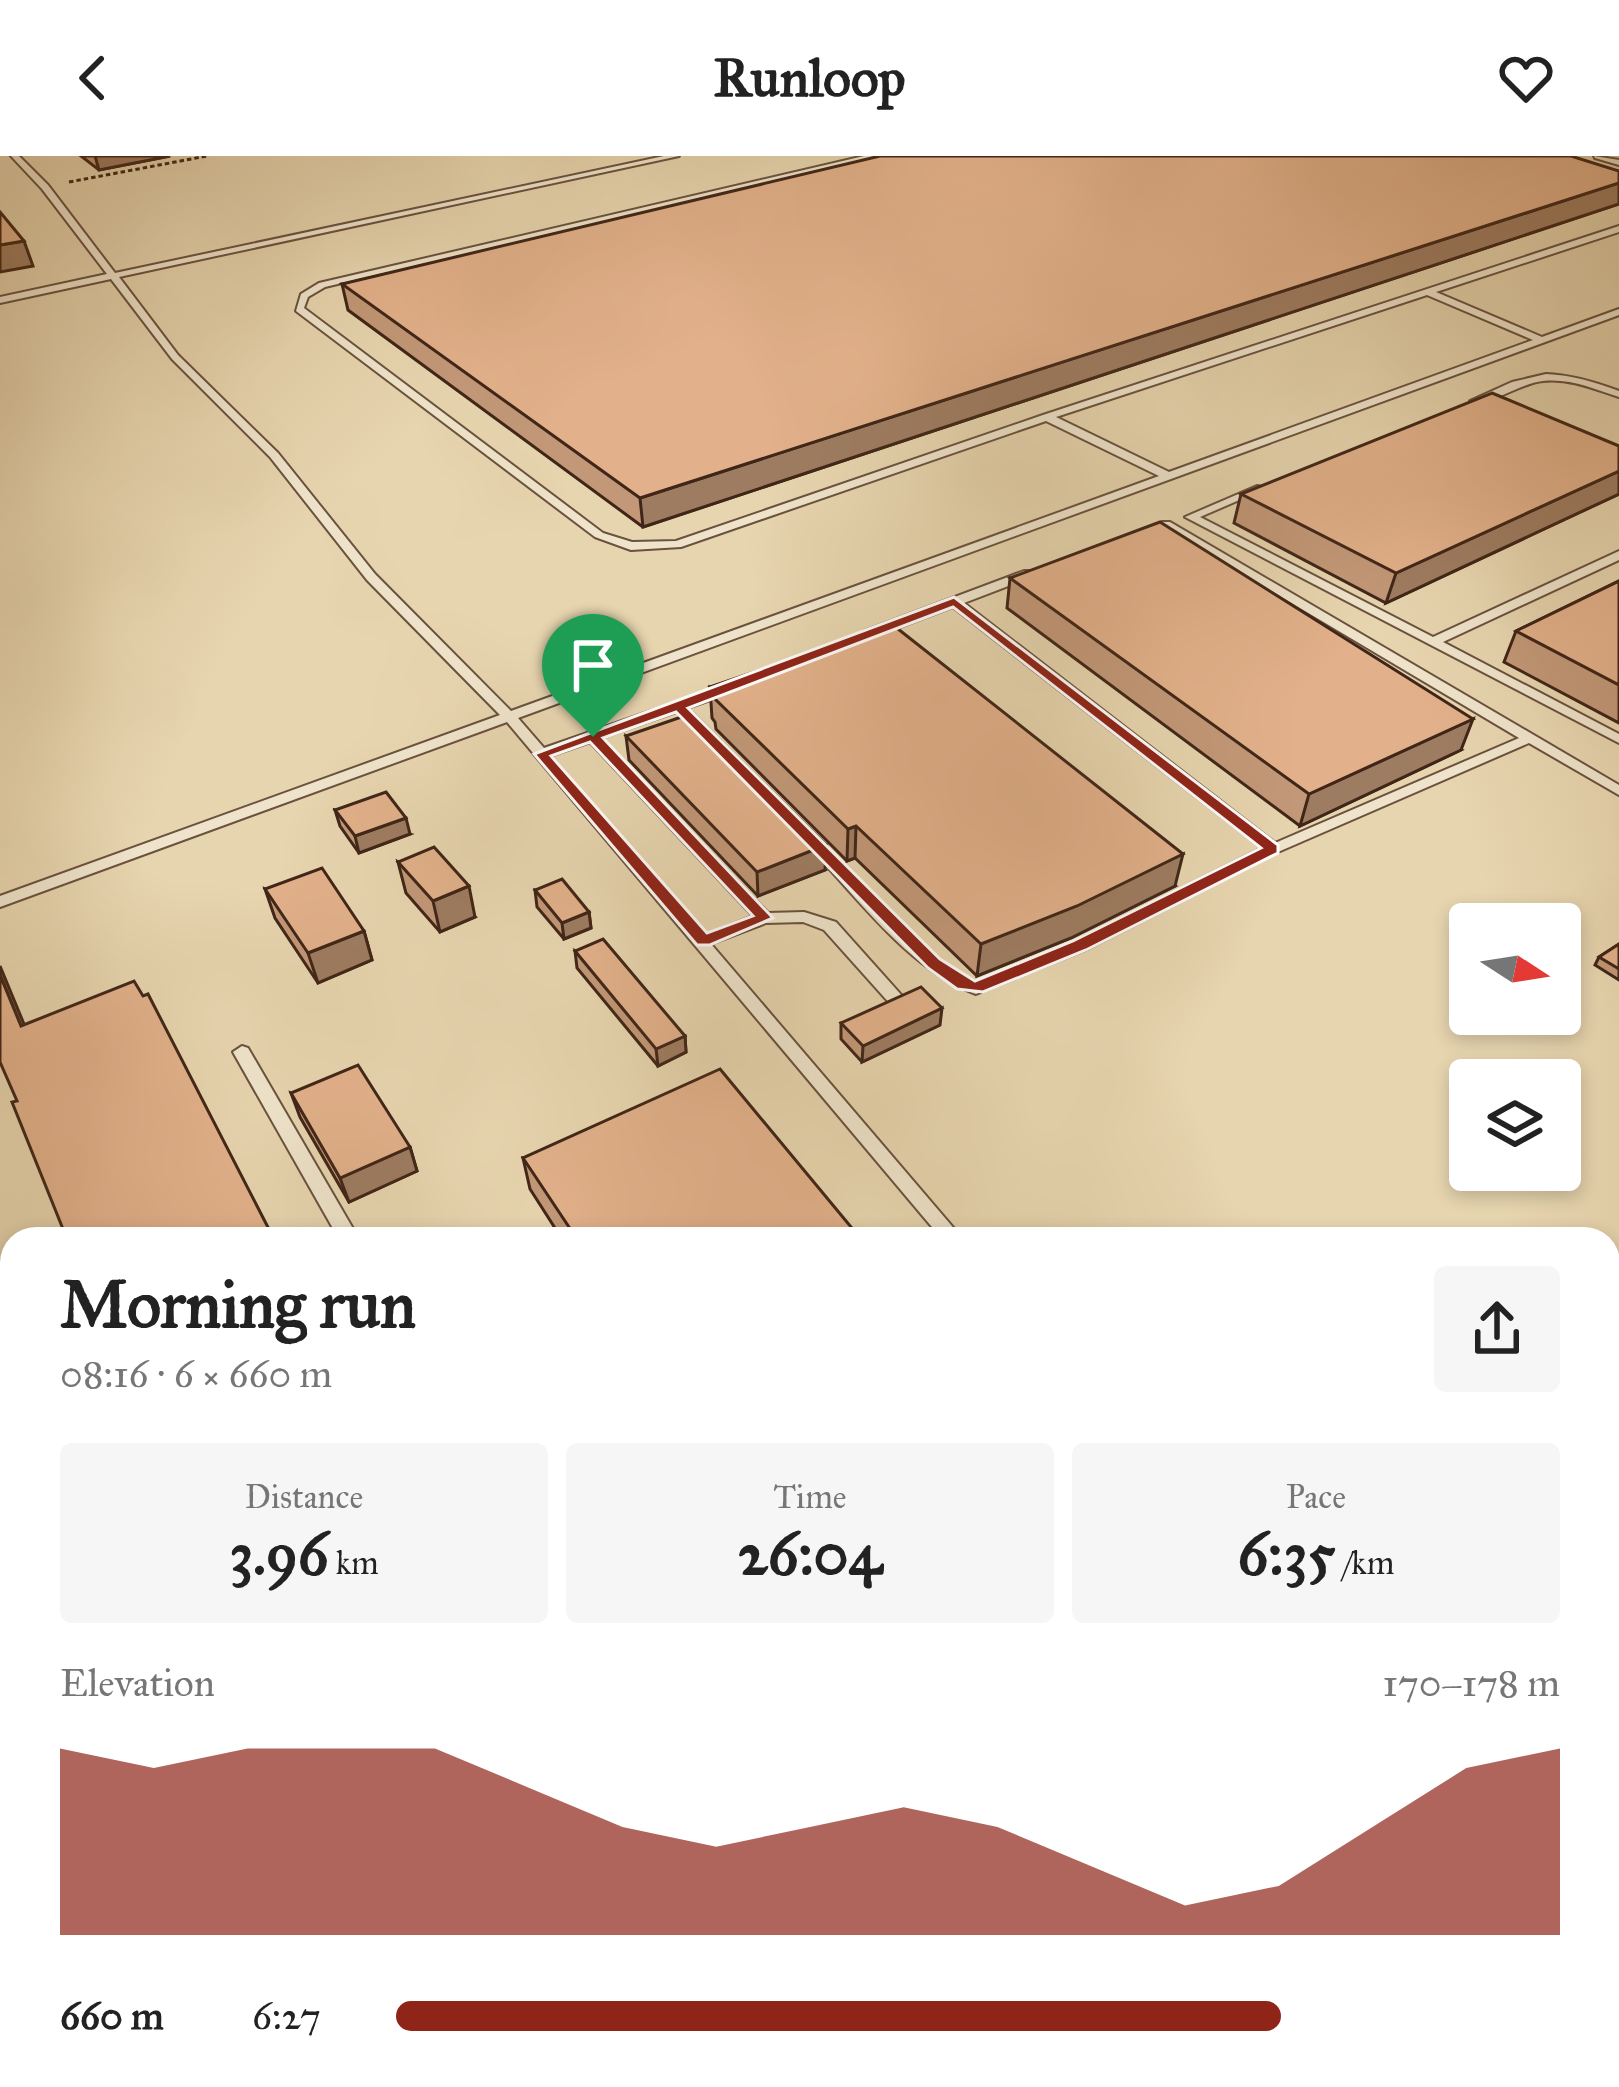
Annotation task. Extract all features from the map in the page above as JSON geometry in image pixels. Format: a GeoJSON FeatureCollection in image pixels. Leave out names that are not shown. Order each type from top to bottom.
{"type":"FeatureCollection","features":[{"type":"Feature","properties":{"kind":"lane"},"geometry":{"type":"LineString","coordinates":[[15,156],[175,357],[274,455],[371,577],[508,715],[943,1227]]}},
{"type":"Feature","properties":{"kind":"lane"},"geometry":{"type":"LineString","coordinates":[[0,299],[675,156]]}},
{"type":"Feature","properties":{"kind":"lane"},"geometry":{"type":"LineString","coordinates":[[874,156],[322,285],[304,296],[299,309],[599,536],[631,546],[677,544],[1619,229]]}},
{"type":"Feature","properties":{"kind":"lane"},"geometry":{"type":"LineString","coordinates":[[1598,156],[1619,163]]}},
{"type":"Feature","properties":{"kind":"lane"},"geometry":{"type":"LineString","coordinates":[[1598,169],[1619,176]]}},
{"type":"Feature","properties":{"kind":"lane"},"geometry":{"type":"LineString","coordinates":[[1429,292],[1542,340]]}},
{"type":"Feature","properties":{"kind":"lane"},"geometry":{"type":"LineString","coordinates":[[0,902],[1619,312]]}},
{"type":"Feature","properties":{"kind":"lane"},"geometry":{"type":"LineString","coordinates":[[1454,410],[1525,380],[1556,374],[1619,394]]}},
{"type":"Feature","properties":{"kind":"lane"},"geometry":{"type":"LineString","coordinates":[[1475,400],[1496,410]]}},
{"type":"Feature","properties":{"kind":"lane"},"geometry":{"type":"LineString","coordinates":[[1047,417],[1166,475]]}},
{"type":"Feature","properties":{"kind":"lane"},"geometry":{"type":"LineString","coordinates":[[1145,532],[1278,481]]}},
{"type":"Feature","properties":{"kind":"lane"},"geometry":{"type":"LineString","coordinates":[[1191,517],[1619,739]]}},
{"type":"Feature","properties":{"kind":"lane"},"geometry":{"type":"LineString","coordinates":[[1166,524],[1619,791]]}},
{"type":"Feature","properties":{"kind":"lane"},"geometry":{"type":"LineString","coordinates":[[1435,640],[1619,555]]}},
{"type":"Feature","properties":{"kind":"lane"},"geometry":{"type":"LineString","coordinates":[[844,644],[1039,570]]}},
{"type":"Feature","properties":{"kind":"lane"},"geometry":{"type":"LineString","coordinates":[[954,601],[1273,849]]}},
{"type":"Feature","properties":{"kind":"lane"},"geometry":{"type":"LineString","coordinates":[[541,754],[755,679]]}},
{"type":"Feature","properties":{"kind":"lane"},"geometry":{"type":"LineString","coordinates":[[679,706],[695,722]]}},
{"type":"Feature","properties":{"kind":"lane"},"geometry":{"type":"LineString","coordinates":[[593,737],[764,918]]}},
{"type":"Feature","properties":{"kind":"lane"},"geometry":{"type":"LineString","coordinates":[[791,819],[934,964],[963,985],[976,988],[1079,946],[1273,849],[1529,738]]}},
{"type":"Feature","properties":{"kind":"lane"},"geometry":{"type":"LineString","coordinates":[[704,941],[764,918],[804,916],[830,926],[898,1002]]}},
{"type":"Feature","properties":{"kind":"lane"},"geometry":{"type":"LineString","coordinates":[[242,1052],[342,1227]]}},
{"type":"Feature","properties":{"kind":"path"},"geometry":{"type":"LineString","coordinates":[[44,187],[207,156]]}},
{"type":"Feature","properties":{"kind":"building"},"geometry":{"type":"Polygon","coordinates":[[[880,156],[1571,156],[1619,171],[1619,183],[640,498],[342,284],[880,156]]]}},
{"type":"Feature","properties":{"kind":"building"},"geometry":{"type":"Polygon","coordinates":[[[0,212],[24,241],[0,245],[0,212]]]}},
{"type":"Feature","properties":{"kind":"building"},"geometry":{"type":"Polygon","coordinates":[[[1492,393],[1619,446],[1619,471],[1396,573],[1241,494],[1492,393]]]}},
{"type":"Feature","properties":{"kind":"building"},"geometry":{"type":"Polygon","coordinates":[[[1160,522],[1473,719],[1309,794],[1010,578],[1160,522]]]}},
{"type":"Feature","properties":{"kind":"building"},"geometry":{"type":"Polygon","coordinates":[[[1619,581],[1619,685],[1516,631],[1619,581]]]}},
{"type":"Feature","properties":{"kind":"building"},"geometry":{"type":"Polygon","coordinates":[[[893,625],[1183,854],[1077,906],[981,944],[856,826],[848,829],[714,698],[719,696],[710,687],[893,625]]]}},
{"type":"Feature","properties":{"kind":"building"},"geometry":{"type":"Polygon","coordinates":[[[693,713],[826,845],[757,872],[626,736],[693,713]]]}},
{"type":"Feature","properties":{"kind":"building"},"geometry":{"type":"Polygon","coordinates":[[[386,792],[406,818],[355,836],[335,810],[386,792]]]}},
{"type":"Feature","properties":{"kind":"building"},"geometry":{"type":"Polygon","coordinates":[[[434,847],[469,886],[433,901],[398,862],[434,847]]]}},
{"type":"Feature","properties":{"kind":"building"},"geometry":{"type":"Polygon","coordinates":[[[322,868],[364,931],[308,953],[265,889],[322,868]]]}},
{"type":"Feature","properties":{"kind":"building"},"geometry":{"type":"Polygon","coordinates":[[[562,879],[589,912],[562,923],[535,890],[562,879]]]}},
{"type":"Feature","properties":{"kind":"building"},"geometry":{"type":"Polygon","coordinates":[[[603,939],[685,1036],[656,1049],[575,951],[603,939]]]}},
{"type":"Feature","properties":{"kind":"building"},"geometry":{"type":"Polygon","coordinates":[[[1619,944],[1619,969],[1599,957],[1619,944]]]}},
{"type":"Feature","properties":{"kind":"building"},"geometry":{"type":"Polygon","coordinates":[[[0,975],[21,1026],[134,981],[143,996],[148,994],[268,1227],[62,1227],[0,1062],[0,975]]]}},
{"type":"Feature","properties":{"kind":"building"},"geometry":{"type":"Polygon","coordinates":[[[921,987],[942,1008],[863,1046],[841,1023],[921,987]]]}},
{"type":"Feature","properties":{"kind":"building"},"geometry":{"type":"Polygon","coordinates":[[[358,1065],[410,1147],[340,1178],[291,1093],[358,1065]]]}},
{"type":"Feature","properties":{"kind":"building"},"geometry":{"type":"Polygon","coordinates":[[[720,1069],[851,1227],[569,1227],[523,1158],[720,1069]]]}},
{"type":"Feature","properties":{"kind":"route"},"geometry":{"type":"LineString","coordinates":[[593,737],[679,706],[934,964],[963,985],[976,988],[1079,946],[1273,849],[954,601],[734,687],[541,754],[704,941],[764,918],[593,737]]}}]}
